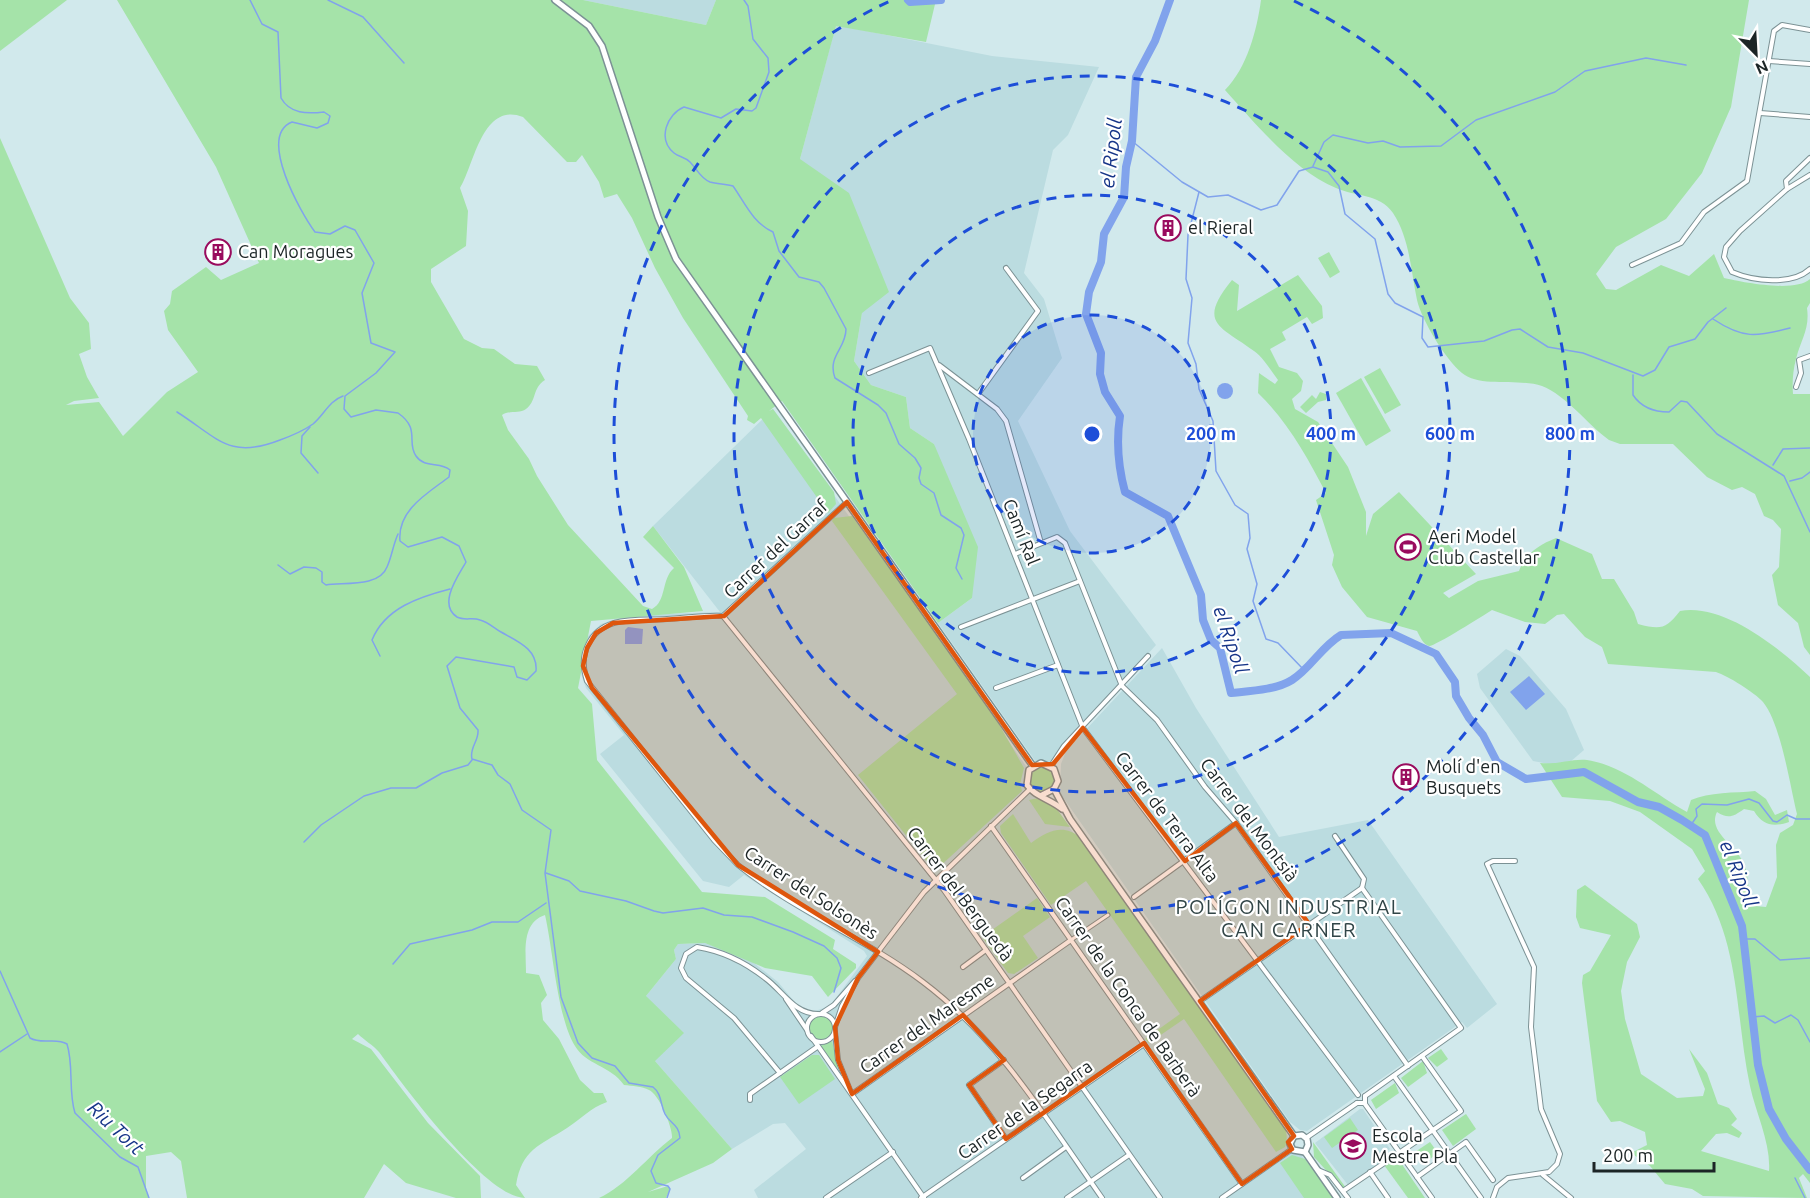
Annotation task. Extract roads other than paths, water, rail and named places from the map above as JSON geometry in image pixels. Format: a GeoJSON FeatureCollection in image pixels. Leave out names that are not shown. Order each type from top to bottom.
{"type":"FeatureCollection","features":[{"type":"Feature","properties":{"kind":"street"},"geometry":{"type":"LineString","coordinates":[[555,0],[589,26],[602,46],[658,217],[672,251],[1033,766]]}},
{"type":"Feature","properties":{"kind":"street"},"geometry":{"type":"LineString","coordinates":[[1632,265],[1681,243],[1704,212],[1745,183],[1750,172],[1776,27],[1810,30]]}},
{"type":"Feature","properties":{"kind":"street"},"geometry":{"type":"LineString","coordinates":[[1769,61],[1810,64]]}},
{"type":"Feature","properties":{"kind":"street"},"geometry":{"type":"LineString","coordinates":[[1760,113],[1810,117]]}},
{"type":"Feature","properties":{"kind":"street"},"geometry":{"type":"LineString","coordinates":[[1787,189],[1786,181],[1810,158]]}},
{"type":"Feature","properties":{"kind":"street"},"geometry":{"type":"LineString","coordinates":[[1810,175],[1787,189],[1728,244],[1725,262],[1734,273],[1765,278],[1794,279],[1810,269]]}},
{"type":"Feature","properties":{"kind":"street"},"geometry":{"type":"LineString","coordinates":[[978,394],[1038,311],[1006,268]]}},
{"type":"Feature","properties":{"kind":"street","name":"Camí Ral"},"geometry":{"type":"LineString","coordinates":[[869,374],[930,348],[1033,598],[1083,728]]}},
{"type":"Feature","properties":{"kind":"street"},"geometry":{"type":"LineString","coordinates":[[1796,387],[1800,373],[1799,360],[1810,356]]}},
{"type":"Feature","properties":{"kind":"street"},"geometry":{"type":"LineString","coordinates":[[937,363],[997,409],[1006,421],[1041,543]]}},
{"type":"Feature","properties":{"kind":"street","name":"Carrer del Garraf"},"geometry":{"type":"LineString","coordinates":[[723,616],[847,502]]}},
{"type":"Feature","properties":{"kind":"street"},"geometry":{"type":"LineString","coordinates":[[1015,554],[1057,537],[1065,543],[1122,686]]}},
{"type":"Feature","properties":{"kind":"street"},"geometry":{"type":"LineString","coordinates":[[961,627],[1080,581]]}},
{"type":"Feature","properties":{"kind":"street","name":"Carrer del Berguedà"},"geometry":{"type":"LineString","coordinates":[[723,616],[936,879],[1160,1198]]}},
{"type":"Feature","properties":{"kind":"street","name":"Carrer del Solsonès"},"geometry":{"type":"LineString","coordinates":[[723,616],[624,621],[607,626],[596,633],[586,648],[583,666],[587,681],[714,840],[738,865],[921,980],[963,1014],[1004,1060],[1102,1198]]}},
{"type":"Feature","properties":{"kind":"street"},"geometry":{"type":"LineString","coordinates":[[1051,766],[1064,746],[1148,656]]}},
{"type":"Feature","properties":{"kind":"street"},"geometry":{"type":"LineString","coordinates":[[996,688],[1058,665]]}},
{"type":"Feature","properties":{"kind":"street","name":"Carrer del Montsià"},"geometry":{"type":"LineString","coordinates":[[1122,686],[1157,720],[1205,787],[1236,823],[1408,1066]]}},
{"type":"Feature","properties":{"kind":"street","name":"Carrer de Terra Alta"},"geometry":{"type":"LineString","coordinates":[[1083,728],[1185,861],[1256,961],[1358,1095]]}},
{"type":"Feature","properties":{"kind":"street"},"geometry":{"type":"LineString","coordinates":[[1030,789],[1027,775],[1033,766],[1041,763],[1051,766],[1058,777],[1054,789],[1066,813],[1294,1136]]}},
{"type":"Feature","properties":{"kind":"street"},"geometry":{"type":"LineString","coordinates":[[1030,789],[1066,813]]}},
{"type":"Feature","properties":{"kind":"street"},"geometry":{"type":"LineString","coordinates":[[858,978],[842,1006],[831,1037],[825,1041],[817,1041],[810,1035],[809,1022],[834,1005],[936,879],[1030,789]]}},
{"type":"Feature","properties":{"kind":"street"},"geometry":{"type":"LineString","coordinates":[[1042,795],[1054,789]]}},
{"type":"Feature","properties":{"kind":"street"},"geometry":{"type":"LineString","coordinates":[[1134,897],[1236,823]]}},
{"type":"Feature","properties":{"kind":"street","name":"Carrer de la Conca de Barberà"},"geometry":{"type":"LineString","coordinates":[[991,826],[1242,1184]]}},
{"type":"Feature","properties":{"kind":"street"},"geometry":{"type":"LineString","coordinates":[[1200,1001],[1362,888],[1364,879],[1335,836]]}},
{"type":"Feature","properties":{"kind":"street"},"geometry":{"type":"LineString","coordinates":[[1492,1198],[1497,1187],[1508,1178],[1543,1174],[1555,1167],[1560,1154],[1540,1099],[1531,1027],[1534,967],[1487,864],[1494,861],[1515,861]]}},
{"type":"Feature","properties":{"kind":"street"},"geometry":{"type":"LineString","coordinates":[[1357,1103],[1358,1095],[1365,1096],[1461,1028],[1362,888]]}},
{"type":"Feature","properties":{"kind":"street","name":"Carrer del Maresme"},"geometry":{"type":"LineString","coordinates":[[852,1094],[963,1014],[1108,915]]}},
{"type":"Feature","properties":{"kind":"street"},"geometry":{"type":"LineString","coordinates":[[780,1073],[734,1018],[686,978],[682,964],[688,951],[697,947],[704,948],[731,958],[765,978],[801,1011],[831,1018],[835,1029],[838,1060],[852,1094]]}},
{"type":"Feature","properties":{"kind":"street"},"geometry":{"type":"LineString","coordinates":[[963,967],[986,950]]}},
{"type":"Feature","properties":{"kind":"street"},"geometry":{"type":"LineString","coordinates":[[783,993],[817,1047],[893,1152],[923,1198]]}},
{"type":"Feature","properties":{"kind":"street","name":"Carrer de la Segarra"},"geometry":{"type":"LineString","coordinates":[[923,1198],[1144,1044]]}},
{"type":"Feature","properties":{"kind":"street"},"geometry":{"type":"LineString","coordinates":[[750,1100],[750,1094],[817,1047]]}},
{"type":"Feature","properties":{"kind":"street"},"geometry":{"type":"LineString","coordinates":[[1343,1191],[1461,1111],[1422,1056]]}},
{"type":"Feature","properties":{"kind":"street"},"geometry":{"type":"LineString","coordinates":[[1004,1060],[969,1085],[1006,1139]]}},
{"type":"Feature","properties":{"kind":"street"},"geometry":{"type":"LineString","coordinates":[[1394,1076],[1481,1198]]}},
{"type":"Feature","properties":{"kind":"street"},"geometry":{"type":"LineString","coordinates":[[1365,1096],[1365,1104],[1432,1198]]}},
{"type":"Feature","properties":{"kind":"street"},"geometry":{"type":"LineString","coordinates":[[1306,1138],[1357,1103],[1365,1104]]}},
{"type":"Feature","properties":{"kind":"street"},"geometry":{"type":"LineString","coordinates":[[1302,1135],[1306,1138],[1308,1145],[1305,1152],[1296,1152],[1292,1149],[1290,1141],[1294,1136],[1302,1135]]}},
{"type":"Feature","properties":{"kind":"street"},"geometry":{"type":"LineString","coordinates":[[1417,1176],[1466,1142],[1493,1180]]}},
{"type":"Feature","properties":{"kind":"street"},"geometry":{"type":"LineString","coordinates":[[1023,1178],[1066,1147]]}},
{"type":"Feature","properties":{"kind":"street"},"geometry":{"type":"LineString","coordinates":[[1222,1198],[1292,1149]]}},
{"type":"Feature","properties":{"kind":"street"},"geometry":{"type":"LineString","coordinates":[[827,1198],[893,1152]]}},
{"type":"Feature","properties":{"kind":"street"},"geometry":{"type":"LineString","coordinates":[[1305,1152],[1338,1198]]}},
{"type":"Feature","properties":{"kind":"street"},"geometry":{"type":"LineString","coordinates":[[1067,1198],[1129,1155]]}},
{"type":"Feature","properties":{"kind":"street"},"geometry":{"type":"LineString","coordinates":[[1318,1170],[1330,1175],[1348,1198]]}},
{"type":"Feature","properties":{"kind":"street"},"geometry":{"type":"LineString","coordinates":[[1370,1172],[1388,1198]]}},
{"type":"Feature","properties":{"kind":"street"},"geometry":{"type":"LineString","coordinates":[[1543,1174],[1571,1198]]}},
{"type":"Feature","properties":{"kind":"water"},"geometry":{"type":"Polygon","coordinates":[[[1222,383],[1228,383],[1233,391],[1231,397],[1222,399],[1217,394],[1217,388],[1222,383]]]}},
{"type":"Feature","properties":{"kind":"water"},"geometry":{"type":"Polygon","coordinates":[[[628,627],[643,629],[642,644],[625,644],[625,630],[628,627]]]}},
{"type":"Feature","properties":{"kind":"water"},"geometry":{"type":"Polygon","coordinates":[[[1529,676],[1545,694],[1526,710],[1510,692],[1529,676]]]}},
{"type":"Feature","properties":{"kind":"waterway"},"geometry":{"type":"LineString","coordinates":[[250,0],[262,24],[278,32],[281,98],[294,110],[305,113],[324,112],[330,116],[328,123],[317,128],[292,122],[282,130],[279,142],[280,158],[292,193],[315,232],[330,234],[345,226],[355,230],[374,263],[362,293],[371,343],[395,352],[376,373],[345,396],[344,409],[351,417],[376,410],[398,413],[409,424],[413,451],[416,456],[428,464],[446,467],[450,470],[449,477],[423,496],[409,511],[403,520],[400,541],[408,547],[442,537],[459,546],[466,562],[451,590],[449,597],[451,611],[460,618],[486,622],[520,642],[534,657],[536,671],[527,680],[517,677],[514,667],[456,657],[447,666],[460,708],[478,730],[472,759],[492,765],[498,775],[510,784],[522,810],[551,830],[545,873],[561,997],[578,1043],[592,1058],[615,1066],[629,1083],[653,1087],[659,1096],[665,1114],[678,1130],[680,1138],[658,1155],[651,1171],[656,1183],[668,1186],[670,1189],[667,1198]]}},
{"type":"Feature","properties":{"kind":"waterway"},"geometry":{"type":"LineString","coordinates":[[328,0],[363,17],[404,63]]}},
{"type":"Feature","properties":{"kind":"waterway"},"geometry":{"type":"LineString","coordinates":[[744,0],[748,6],[753,39],[768,58],[769,72],[756,108],[752,111],[736,109],[721,118],[684,107],[678,110],[669,121],[666,127],[666,141],[674,153],[688,160],[707,181],[733,186],[755,218],[773,232],[779,251],[799,277],[819,282],[824,288],[846,329],[833,364],[835,378],[878,405],[886,413],[899,444],[915,458],[921,468],[919,478],[921,484],[934,493],[941,515],[961,528],[964,535],[956,568],[962,579]]}},
{"type":"Feature","properties":{"kind":"waterway","name":"el Ripoll"},"geometry":{"type":"LineString","coordinates":[[908,0],[910,2],[941,0]]}},
{"type":"Feature","properties":{"kind":"waterway","name":"el Ripoll"},"geometry":{"type":"LineString","coordinates":[[1170,0],[1155,41],[1136,77],[1132,141],[1126,167],[1124,197],[1104,234],[1101,262],[1089,292],[1086,314],[1101,353],[1100,374],[1105,392],[1120,416],[1118,454],[1125,492],[1168,516],[1201,595],[1203,620],[1211,640],[1220,648],[1231,693],[1271,688],[1292,680],[1341,635],[1391,633],[1436,654],[1455,682],[1456,696],[1469,718],[1483,735],[1497,762],[1526,779],[1584,772],[1638,802],[1659,807],[1705,835],[1742,926],[1758,1065],[1769,1109],[1786,1139],[1810,1170]]}},
{"type":"Feature","properties":{"kind":"waterway"},"geometry":{"type":"LineString","coordinates":[[1313,166],[1324,142],[1333,135],[1368,143],[1383,141],[1400,147],[1441,146],[1476,120],[1555,92],[1585,71],[1646,58],[1686,65]]}},
{"type":"Feature","properties":{"kind":"waterway"},"geometry":{"type":"LineString","coordinates":[[1132,141],[1182,182],[1208,197],[1228,195],[1261,210],[1277,205],[1299,171],[1313,167],[1328,172],[1339,186],[1345,214],[1375,239],[1388,294],[1395,303],[1423,317],[1422,338],[1428,347],[1484,341],[1520,329],[1548,347],[1583,353],[1643,376],[1655,370],[1669,347],[1695,339],[1708,322],[1726,308]]}},
{"type":"Feature","properties":{"kind":"waterway"},"geometry":{"type":"LineString","coordinates":[[1199,192],[1188,235],[1186,279],[1192,298],[1188,343],[1196,364],[1199,389],[1213,421],[1216,471],[1235,505],[1248,514],[1250,538],[1247,549],[1257,584],[1253,601],[1266,639],[1278,643],[1304,670]]}},
{"type":"Feature","properties":{"kind":"waterway"},"geometry":{"type":"LineString","coordinates":[[1713,319],[1733,330],[1750,334],[1790,328]]}},
{"type":"Feature","properties":{"kind":"waterway"},"geometry":{"type":"LineString","coordinates":[[1633,375],[1633,395],[1644,406],[1669,412],[1681,401],[1687,402],[1717,434],[1784,476],[1810,532]]}},
{"type":"Feature","properties":{"kind":"waterway"},"geometry":{"type":"LineString","coordinates":[[177,412],[214,438],[236,447],[248,448],[263,446],[305,429],[313,424],[334,401],[343,396]]}},
{"type":"Feature","properties":{"kind":"waterway"},"geometry":{"type":"LineString","coordinates":[[310,427],[302,436],[301,453],[318,473]]}},
{"type":"Feature","properties":{"kind":"waterway"},"geometry":{"type":"LineString","coordinates":[[1773,465],[1783,449],[1810,448]]}},
{"type":"Feature","properties":{"kind":"waterway"},"geometry":{"type":"LineString","coordinates":[[1790,481],[1802,478],[1810,472]]}},
{"type":"Feature","properties":{"kind":"waterway"},"geometry":{"type":"LineString","coordinates":[[278,565],[290,574],[304,567],[316,568],[322,572],[322,582],[326,585],[368,581],[383,574],[398,534]]}},
{"type":"Feature","properties":{"kind":"waterway"},"geometry":{"type":"LineString","coordinates":[[380,656],[372,640],[385,620],[415,600],[450,589]]}},
{"type":"Feature","properties":{"kind":"waterway"},"geometry":{"type":"LineString","coordinates":[[304,842],[321,825],[364,796],[391,788],[416,788],[442,773],[468,765],[472,760]]}},
{"type":"Feature","properties":{"kind":"waterway"},"geometry":{"type":"LineString","coordinates":[[1691,825],[1697,816],[1696,809],[1702,804],[1727,805],[1749,799],[1759,803],[1773,821],[1777,822],[1787,815],[1796,819],[1810,819]]}},
{"type":"Feature","properties":{"kind":"waterway"},"geometry":{"type":"LineString","coordinates":[[546,873],[569,881],[580,891],[626,901],[654,911],[663,913],[703,908],[724,915],[752,917],[793,932],[824,946],[837,958],[841,968],[834,992]]}},
{"type":"Feature","properties":{"kind":"waterway"},"geometry":{"type":"LineString","coordinates":[[393,964],[410,944],[472,930],[492,922],[518,922],[546,903]]}},
{"type":"Feature","properties":{"kind":"waterway"},"geometry":{"type":"LineString","coordinates":[[1745,939],[1755,939],[1780,960],[1810,958]]}},
{"type":"Feature","properties":{"kind":"waterway","name":"Riu Tort"},"geometry":{"type":"LineString","coordinates":[[0,971],[30,1038],[67,1044],[75,1113],[120,1157],[138,1167],[149,1198]]}},
{"type":"Feature","properties":{"kind":"waterway"},"geometry":{"type":"LineString","coordinates":[[1752,1017],[1764,1016],[1775,1023],[1791,1015],[1798,1020],[1810,1042]]}},
{"type":"Feature","properties":{"kind":"waterway"},"geometry":{"type":"LineString","coordinates":[[0,1052],[27,1034]]}},
{"type":"Feature","properties":{"kind":"waterway"},"geometry":{"type":"LineString","coordinates":[[1795,1178],[1805,1198]]}},
{"type":"Feature","properties":{"kind":"place","name":"el Rieral"},"geometry":{"type":"Point","coordinates":[1168,228]}},
{"type":"Feature","properties":{"kind":"place","name":"Can Moragues"},"geometry":{"type":"Point","coordinates":[218,252]}},
{"type":"Feature","properties":{"kind":"place","name":"Aeri Model Club Castellar"},"geometry":{"type":"Point","coordinates":[1408,547]}},
{"type":"Feature","properties":{"kind":"place","name":"Molí d'en Busquets"},"geometry":{"type":"Point","coordinates":[1406,777]}},
{"type":"Feature","properties":{"kind":"place","name":"Escola Mestre Pla"},"geometry":{"type":"Point","coordinates":[1353,1146]}},
{"type":"Feature","properties":{"kind":"district","name":"POLÍGON INDUSTRIAL CAN CARNER"},"geometry":{"type":"Point","coordinates":[1289,918]}}]}
